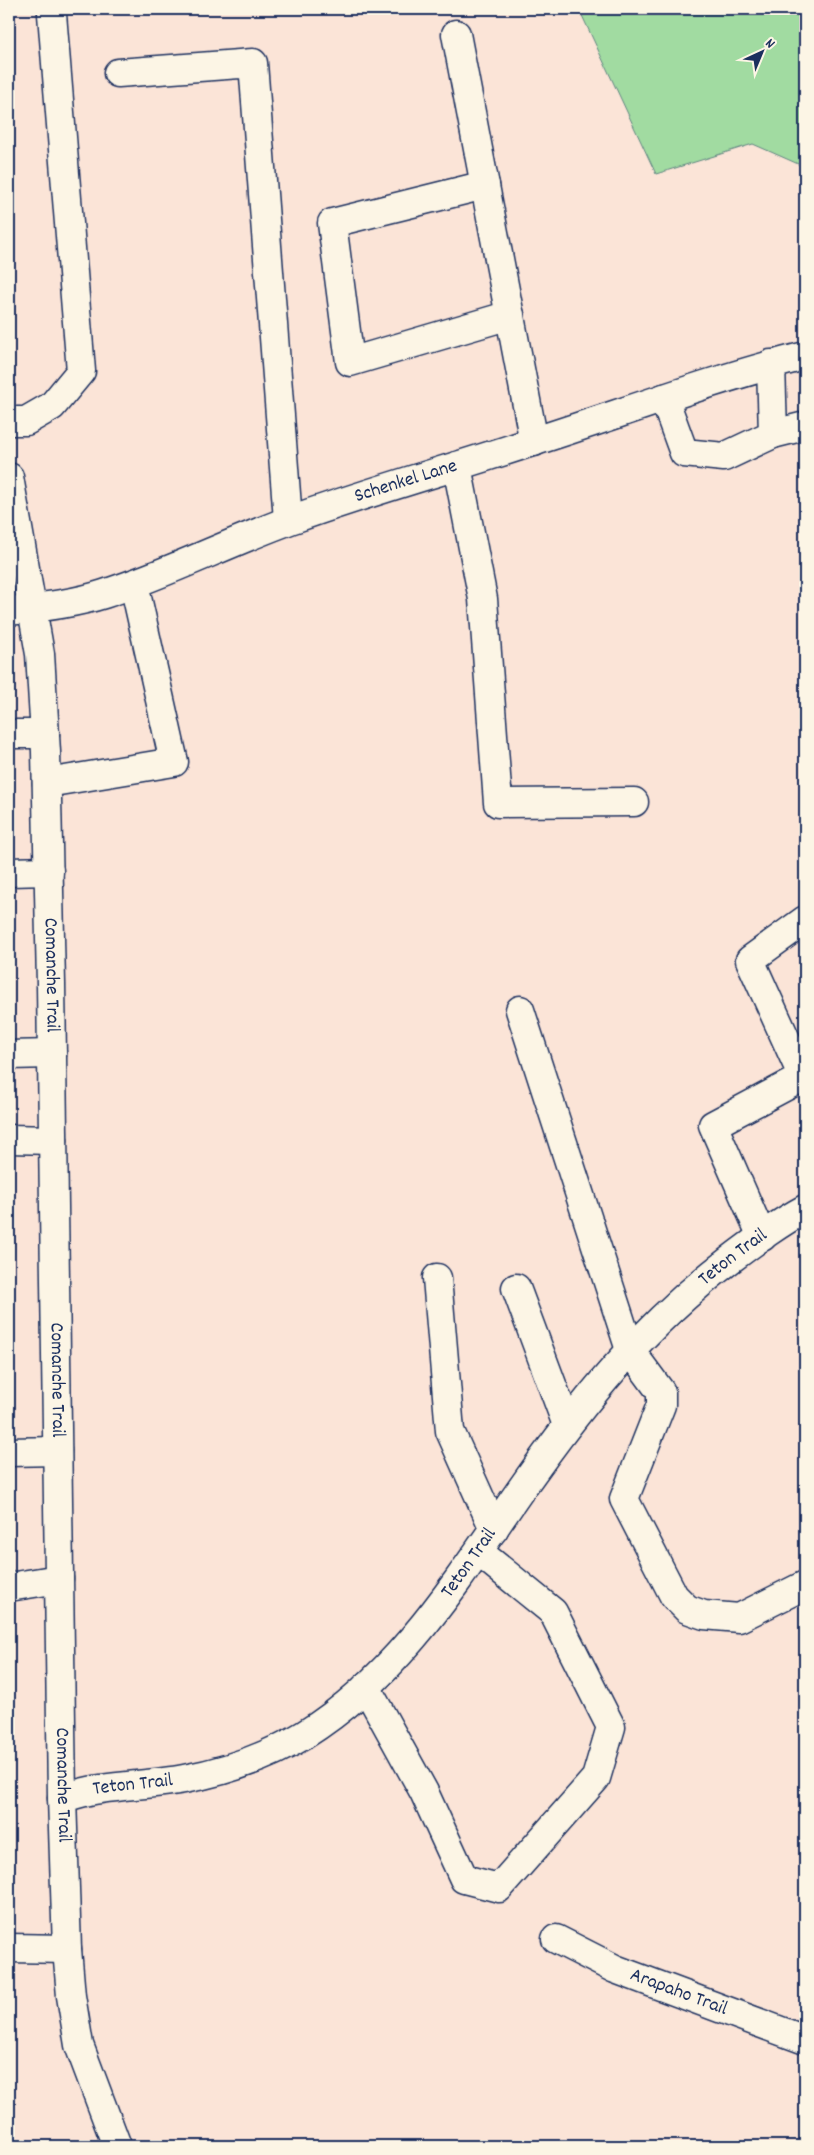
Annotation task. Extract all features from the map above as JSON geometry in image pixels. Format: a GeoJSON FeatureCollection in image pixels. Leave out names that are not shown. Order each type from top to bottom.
{"type":"FeatureCollection","features":[{"type":"Feature","properties":{"kind":"street"},"geometry":{"type":"LineString","coordinates":[[9,421],[26,421],[52,406],[81,371],[52,14]]}},
{"type":"Feature","properties":{"kind":"street"},"geometry":{"type":"LineString","coordinates":[[456,34],[534,442]]}},
{"type":"Feature","properties":{"kind":"street"},"geometry":{"type":"LineString","coordinates":[[118,73],[253,63],[288,520]]}},
{"type":"Feature","properties":{"kind":"street"},"geometry":{"type":"LineString","coordinates":[[485,185],[332,223],[350,362],[510,315]]}},
{"type":"Feature","properties":{"kind":"street","name":"Schenkel Lane"},"geometry":{"type":"LineString","coordinates":[[20,609],[102,595],[134,584],[288,520],[771,364],[805,356]]}},
{"type":"Feature","properties":{"kind":"street"},"geometry":{"type":"LineString","coordinates":[[771,364],[773,434]]}},
{"type":"Feature","properties":{"kind":"street"},"geometry":{"type":"LineString","coordinates":[[664,398],[684,453],[724,457],[773,434],[805,426]]}},
{"type":"Feature","properties":{"kind":"street"},"geometry":{"type":"LineString","coordinates":[[457,466],[483,599],[498,803],[634,802]]}},
{"type":"Feature","properties":{"kind":"street","name":"Comanche Trail"},"geometry":{"type":"LineString","coordinates":[[9,477],[20,609],[40,654],[45,734],[52,1054],[62,1798],[67,1949],[71,1996],[79,2046],[117,2146]]}},
{"type":"Feature","properties":{"kind":"street"},"geometry":{"type":"LineString","coordinates":[[46,783],[174,762],[134,584]]}},
{"type":"Feature","properties":{"kind":"street"},"geometry":{"type":"LineString","coordinates":[[9,734],[45,734]]}},
{"type":"Feature","properties":{"kind":"street"},"geometry":{"type":"LineString","coordinates":[[9,872],[49,871]]}},
{"type":"Feature","properties":{"kind":"street"},"geometry":{"type":"LineString","coordinates":[[762,1236],[713,1125],[804,1076],[750,960],[805,920]]}},
{"type":"Feature","properties":{"kind":"street"},"geometry":{"type":"LineString","coordinates":[[520,1010],[630,1350],[661,1392],[661,1405],[624,1499],[674,1596],[686,1609],[704,1616],[739,1618],[805,1585]]}},
{"type":"Feature","properties":{"kind":"street"},"geometry":{"type":"LineString","coordinates":[[9,1055],[52,1054]]}},
{"type":"Feature","properties":{"kind":"street"},"geometry":{"type":"LineString","coordinates":[[9,1139],[53,1140]]}},
{"type":"Feature","properties":{"kind":"street","name":"Teton Trail"},"geometry":{"type":"LineString","coordinates":[[62,1798],[98,1789],[184,1779],[222,1770],[263,1756],[305,1734],[344,1706],[366,1687],[418,1632],[453,1589],[583,1403],[630,1350],[702,1281],[762,1236],[805,1210]]}},
{"type":"Feature","properties":{"kind":"street"},"geometry":{"type":"LineString","coordinates":[[437,1278],[450,1431],[494,1529]]}},
{"type":"Feature","properties":{"kind":"street"},"geometry":{"type":"LineString","coordinates":[[516,1288],[567,1425]]}},
{"type":"Feature","properties":{"kind":"street"},"geometry":{"type":"LineString","coordinates":[[9,1452],[57,1451]]}},
{"type":"Feature","properties":{"kind":"street"},"geometry":{"type":"LineString","coordinates":[[366,1687],[424,1792],[464,1878],[499,1888],[596,1778],[611,1727],[554,1612],[479,1552]]}},
{"type":"Feature","properties":{"kind":"street"},"geometry":{"type":"LineString","coordinates":[[9,1587],[59,1579]]}},
{"type":"Feature","properties":{"kind":"street","name":"Arapaho Trail"},"geometry":{"type":"LineString","coordinates":[[556,1939],[615,1969],[805,2040]]}},
{"type":"Feature","properties":{"kind":"street"},"geometry":{"type":"LineString","coordinates":[[9,1948],[67,1949]]}},
{"type":"Feature","properties":{"kind":"green space"},"geometry":{"type":"Polygon","coordinates":[[[579,9],[805,9],[805,167],[753,144],[656,174],[579,9]]]}}]}
